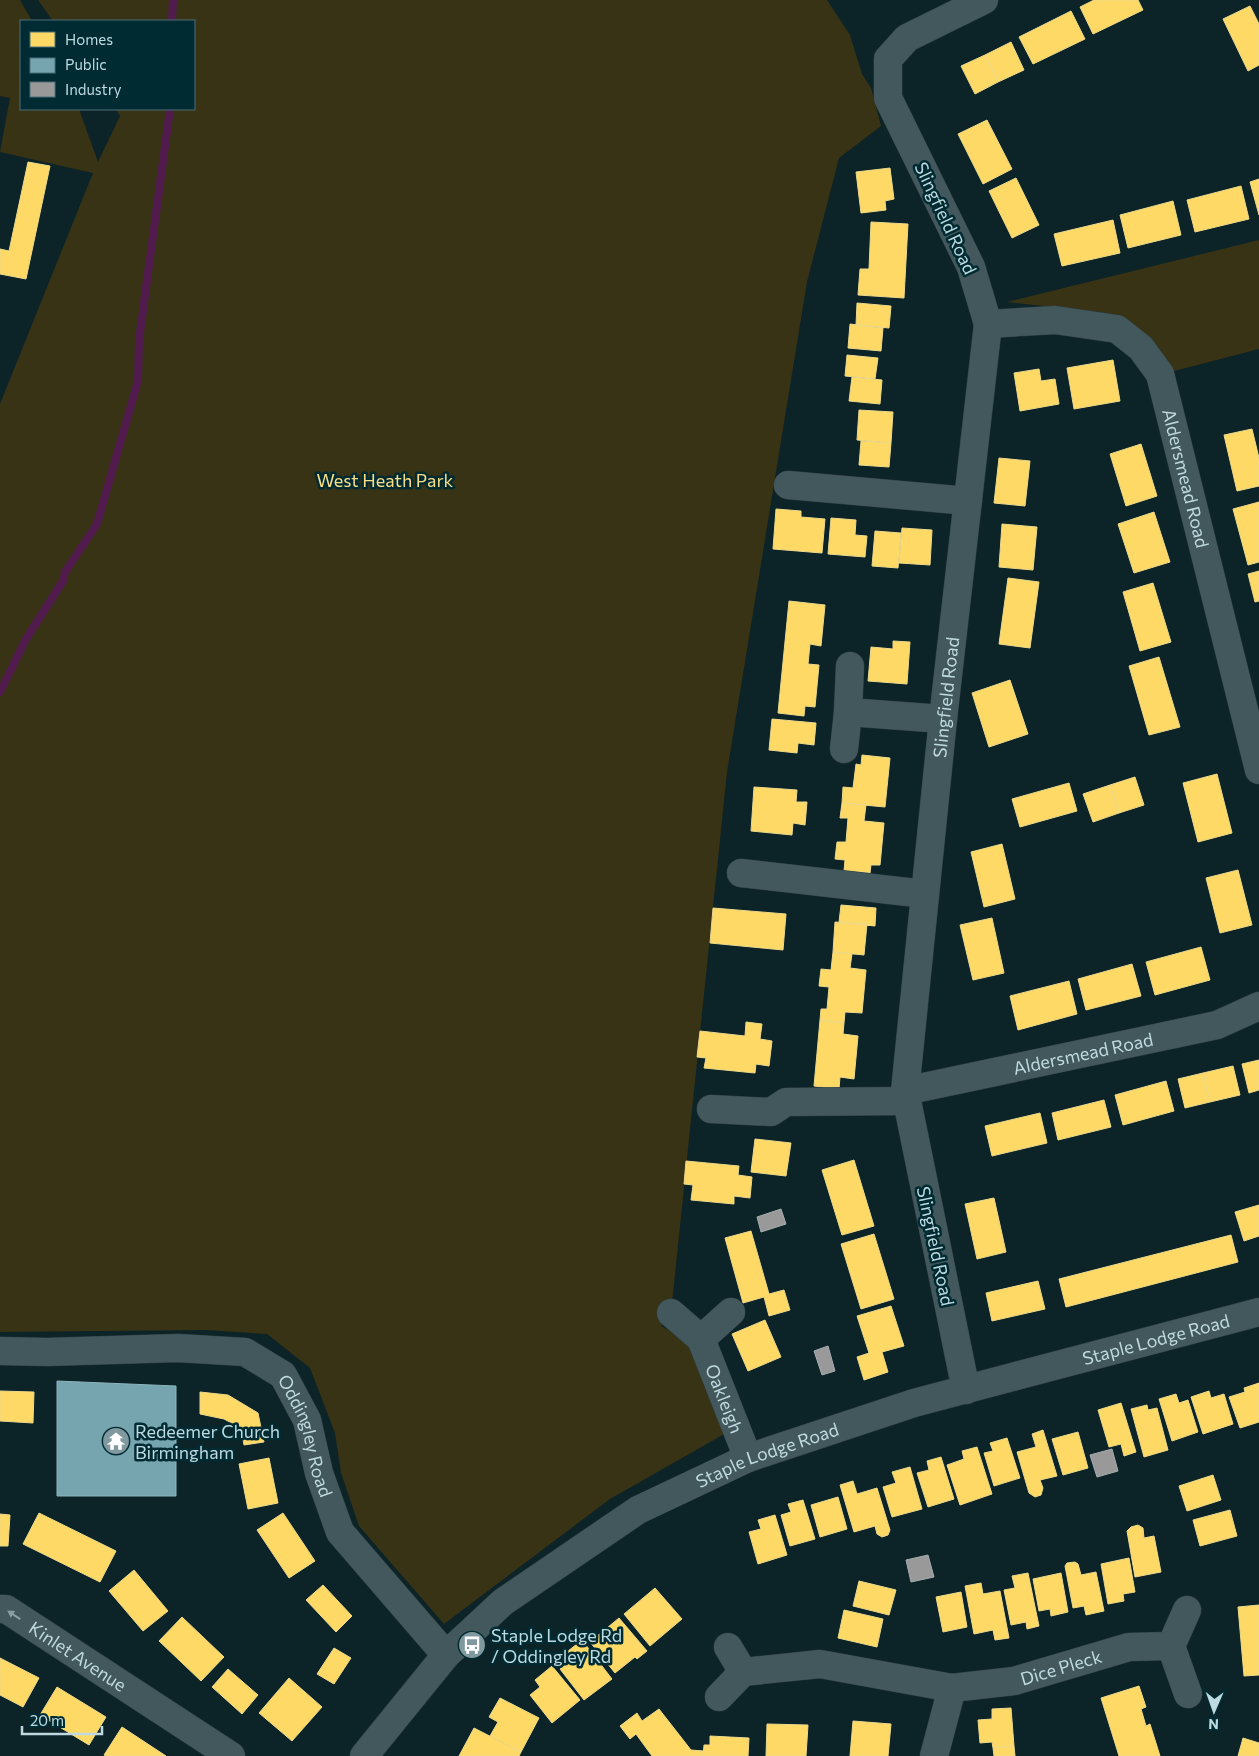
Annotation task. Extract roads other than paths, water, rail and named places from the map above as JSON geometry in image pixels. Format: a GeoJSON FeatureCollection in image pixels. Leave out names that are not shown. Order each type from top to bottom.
{"type":"FeatureCollection","features":[{"type":"Feature","properties":{"kind":"street","name":"Slingfield Road"},"geometry":{"type":"LineString","coordinates":[[966,1390],[906,1096],[943,719],[988,324],[971,267],[888,98],[888,59],[907,38],[984,0]]}},
{"type":"Feature","properties":{"kind":"street","name":"Aldersmead Road"},"geometry":{"type":"LineString","coordinates":[[988,324],[1055,320],[1117,329],[1141,348],[1160,374],[1259,770]]}},
{"type":"Feature","properties":{"kind":"street"},"geometry":{"type":"LineString","coordinates":[[788,485],[968,502]]}},
{"type":"Feature","properties":{"kind":"street"},"geometry":{"type":"LineString","coordinates":[[844,748],[850,666]]}},
{"type":"Feature","properties":{"kind":"street"},"geometry":{"type":"LineString","coordinates":[[848,712],[943,719]]}},
{"type":"Feature","properties":{"kind":"street"},"geometry":{"type":"LineString","coordinates":[[741,873],[925,894]]}},
{"type":"Feature","properties":{"kind":"street","name":"Aldersmead Road"},"geometry":{"type":"LineString","coordinates":[[906,1096],[1217,1026],[1259,1006]]}},
{"type":"Feature","properties":{"kind":"street"},"geometry":{"type":"LineString","coordinates":[[711,1109],[770,1112],[786,1102],[906,1096]]}},
{"type":"Feature","properties":{"kind":"street"},"geometry":{"type":"LineString","coordinates":[[702,1339],[731,1312]]}},
{"type":"Feature","properties":{"kind":"street","name":"Staple Lodge Road"},"geometry":{"type":"LineString","coordinates":[[364,1756],[446,1656],[503,1602],[638,1510],[748,1458],[914,1403],[1259,1312]]}},
{"type":"Feature","properties":{"kind":"street","name":"Oakleigh"},"geometry":{"type":"LineString","coordinates":[[671,1313],[702,1339],[748,1458]]}},
{"type":"Feature","properties":{"kind":"street","name":"Oddingley Road"},"geometry":{"type":"LineString","coordinates":[[0,1351],[178,1348],[245,1352],[283,1375],[307,1420],[319,1473],[340,1532],[446,1656]]}},
{"type":"Feature","properties":{"kind":"street","name":"Kinlet Avenue"},"geometry":{"type":"LineString","coordinates":[[0,1609],[6,1610],[60,1643],[231,1756]]}},
{"type":"Feature","properties":{"kind":"street"},"geometry":{"type":"LineString","coordinates":[[1187,1610],[1171,1646],[1188,1694]]}},
{"type":"Feature","properties":{"kind":"street","name":"Dice Pleck"},"geometry":{"type":"LineString","coordinates":[[742,1672],[820,1664],[952,1688],[1014,1681],[1129,1647],[1171,1646]]}},
{"type":"Feature","properties":{"kind":"street"},"geometry":{"type":"LineString","coordinates":[[719,1697],[742,1672],[728,1647]]}},
{"type":"Feature","properties":{"kind":"street"},"geometry":{"type":"LineString","coordinates":[[934,1756],[952,1688]]}},
{"type":"Feature","properties":{"kind":"waterway"},"geometry":{"type":"LineString","coordinates":[[172,20],[173,0]]}},
{"type":"Feature","properties":{"kind":"waterway"},"geometry":{"type":"LineString","coordinates":[[0,692],[26,639],[63,581],[65,572],[97,524],[138,381],[139,340],[170,110]]}},
{"type":"Feature","properties":{"kind":"place","name":"Redeemer Church Birmingham"},"geometry":{"type":"Point","coordinates":[116,1441]}},
{"type":"Feature","properties":{"kind":"place","name":"Staple Lodge Rd / Oddingley Rd"},"geometry":{"type":"Point","coordinates":[472,1645]}},
{"type":"Feature","properties":{"kind":"park label","name":"West Heath Park"},"geometry":{"type":"Point","coordinates":[385,480]}}]}
